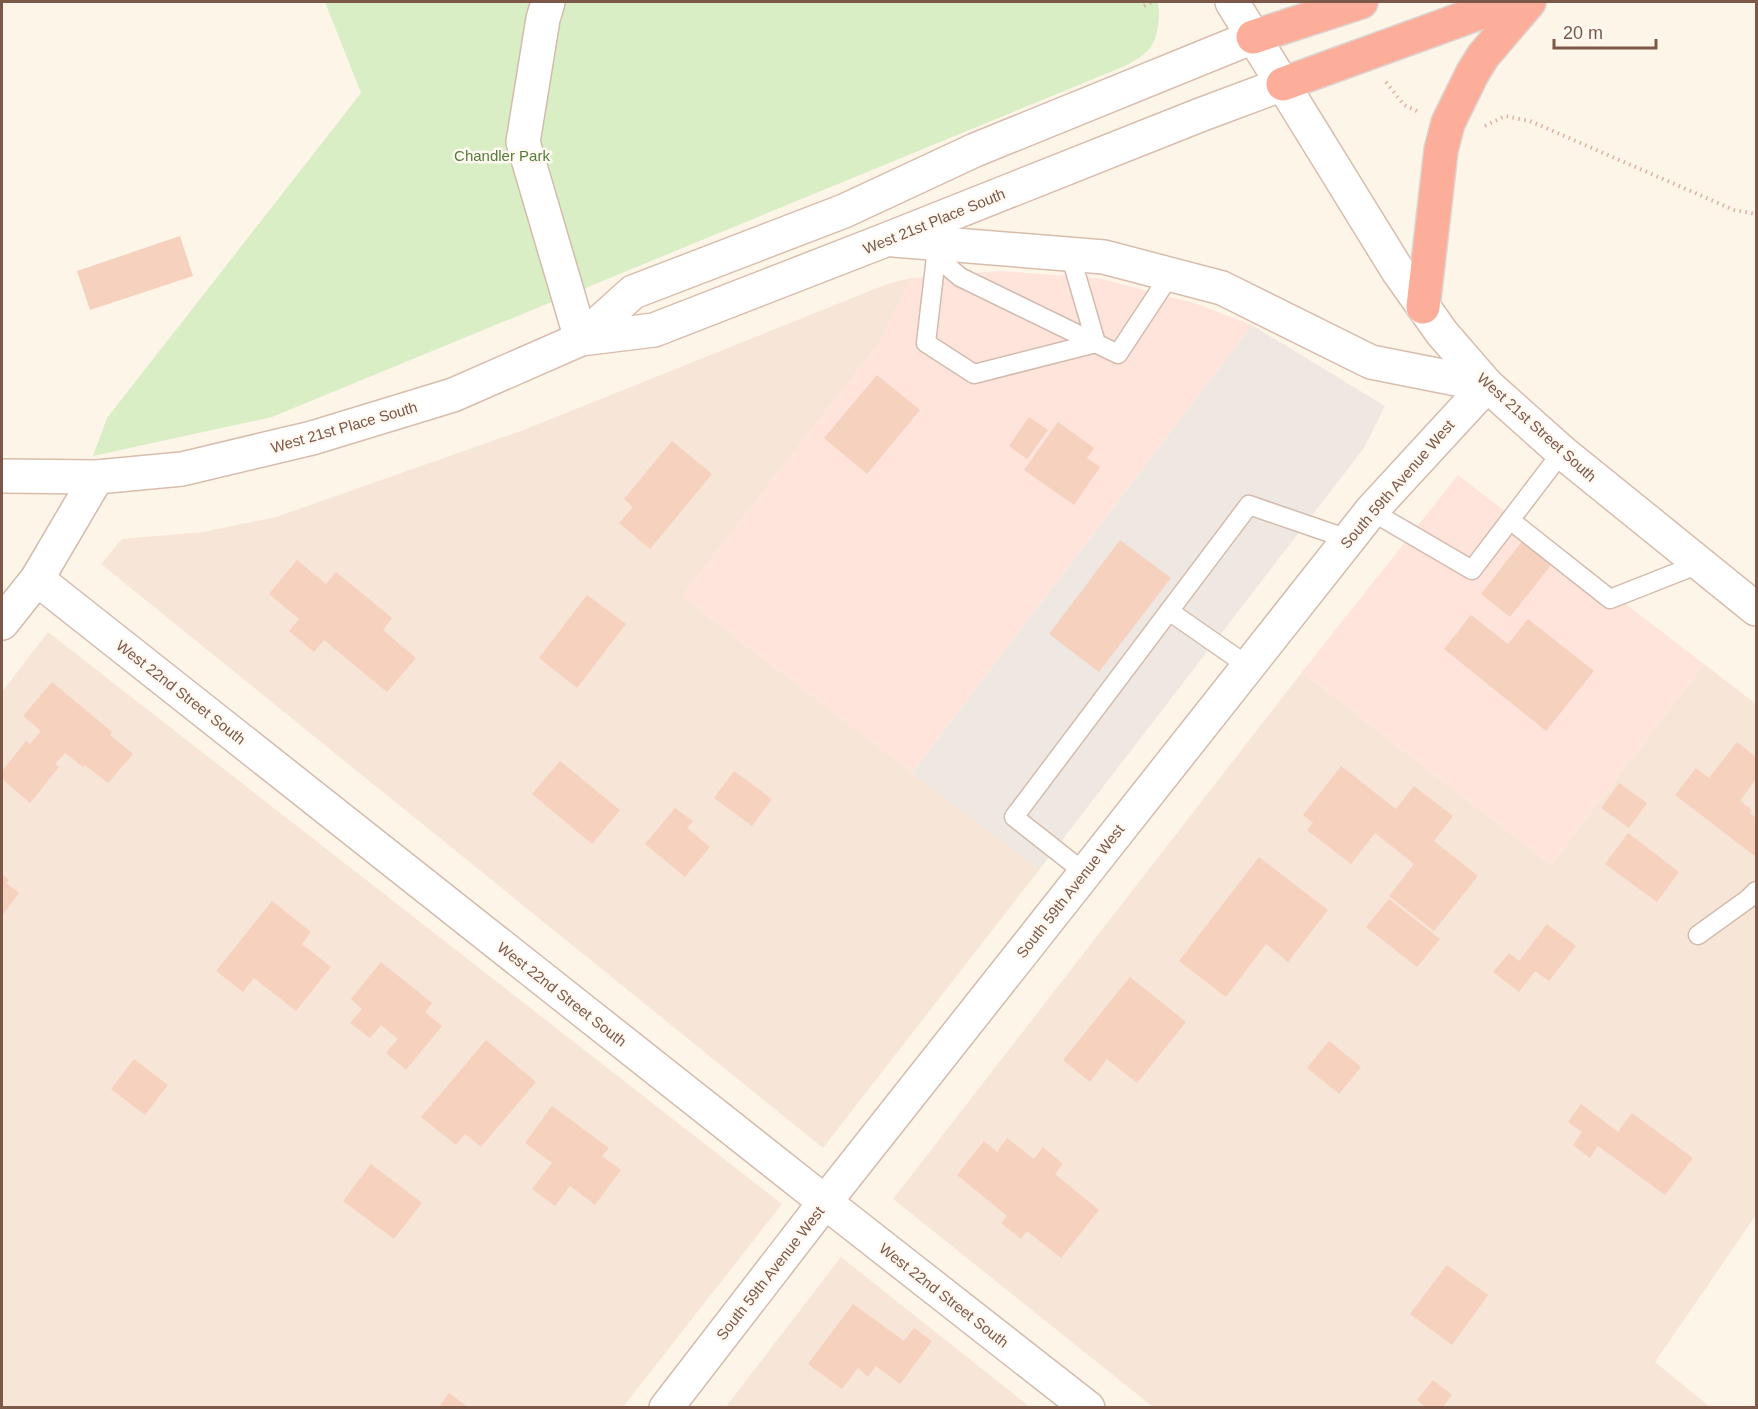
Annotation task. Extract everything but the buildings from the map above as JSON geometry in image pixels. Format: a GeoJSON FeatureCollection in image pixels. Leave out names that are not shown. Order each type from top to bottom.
{"type":"FeatureCollection","features":[{"type":"Feature","properties":{"kind":"highway"},"geometry":{"type":"LineString","coordinates":[[1253,37],[1361,2]]}},
{"type":"Feature","properties":{"kind":"highway"},"geometry":{"type":"LineString","coordinates":[[1283,84],[1509,2]]}},
{"type":"Feature","properties":{"kind":"highway"},"geometry":{"type":"LineString","coordinates":[[1423,307],[1441,150],[1448,123],[1483,56],[1529,2]]}},
{"type":"Feature","properties":{"kind":"street"},"geometry":{"type":"LineString","coordinates":[[548,2],[543,19],[523,142],[580,339]]}},
{"type":"Feature","properties":{"kind":"street","name":"West 21st Street South"},"geometry":{"type":"LineString","coordinates":[[1232,2],[1398,271],[1442,333],[1486,385],[1562,452],[1756,609]]}},
{"type":"Feature","properties":{"kind":"street","name":"West 21st Place South"},"geometry":{"type":"LineString","coordinates":[[580,339],[633,292],[844,211],[975,150],[1253,37]]}},
{"type":"Feature","properties":{"kind":"street","name":"West 21st Place South"},"geometry":{"type":"LineString","coordinates":[[97,477],[182,469],[312,438],[453,395],[580,339],[654,330],[914,246],[1200,115],[1283,84]]}},
{"type":"Feature","properties":{"kind":"street"},"geometry":{"type":"LineString","coordinates":[[914,246],[1104,257],[1222,288],[1371,362],[1486,385]]}},
{"type":"Feature","properties":{"kind":"street","name":"South 59th Avenue West"},"geometry":{"type":"LineString","coordinates":[[666,1407],[1348,539],[1486,385]]}},
{"type":"Feature","properties":{"kind":"street"},"geometry":{"type":"LineString","coordinates":[[2,476],[97,477],[37,579],[2,623]]}},
{"type":"Feature","properties":{"kind":"street","name":"West 22nd Street South"},"geometry":{"type":"LineString","coordinates":[[37,579],[1088,1407]]}},
{"type":"Feature","properties":{"kind":"lane"},"geometry":{"type":"LineString","coordinates":[[914,246],[926,343],[974,374],[1096,343]]}},
{"type":"Feature","properties":{"kind":"lane"},"geometry":{"type":"LineString","coordinates":[[914,246],[960,276],[1118,354],[1170,274]]}},
{"type":"Feature","properties":{"kind":"lane"},"geometry":{"type":"LineString","coordinates":[[1070,254],[1096,343]]}},
{"type":"Feature","properties":{"kind":"lane"},"geometry":{"type":"LineString","coordinates":[[1371,511],[1472,570],[1562,452]]}},
{"type":"Feature","properties":{"kind":"lane"},"geometry":{"type":"LineString","coordinates":[[1085,873],[1014,817],[1249,505],[1348,539]]}},
{"type":"Feature","properties":{"kind":"lane"},"geometry":{"type":"LineString","coordinates":[[1510,520],[1610,598],[1699,564]]}},
{"type":"Feature","properties":{"kind":"lane"},"geometry":{"type":"LineString","coordinates":[[1170,611],[1248,666]]}},
{"type":"Feature","properties":{"kind":"lane"},"geometry":{"type":"LineString","coordinates":[[1698,935],[1756,891]]}},
{"type":"Feature","properties":{"kind":"path"},"geometry":{"type":"LineString","coordinates":[[1144,6],[1152,2]]}},
{"type":"Feature","properties":{"kind":"path"},"geometry":{"type":"LineString","coordinates":[[1382,76],[1404,105],[1423,114]]}},
{"type":"Feature","properties":{"kind":"path"},"geometry":{"type":"LineString","coordinates":[[1476,131],[1504,116],[1530,121],[1734,210],[1756,214]]}},
{"type":"Feature","properties":{"kind":"shaded area"},"geometry":{"type":"Polygon","coordinates":[[[1000,271],[1098,278],[1197,304],[1252,325],[912,773],[682,596],[879,343],[911,278],[1000,271]]]}},
{"type":"Feature","properties":{"kind":"shaded area"},"geometry":{"type":"Polygon","coordinates":[[[911,278],[879,343],[682,596],[1039,870],[823,1148],[101,564],[122,539],[203,532],[276,517],[521,431],[887,284],[911,278]]]}},
{"type":"Feature","properties":{"kind":"shaded area"},"geometry":{"type":"Polygon","coordinates":[[[1252,325],[1385,406],[1364,448],[1039,870],[912,773],[1252,325]]]}},
{"type":"Feature","properties":{"kind":"shaded area"},"geometry":{"type":"Polygon","coordinates":[[[1458,475],[1704,664],[1551,865],[1302,672],[1458,475]]]}},
{"type":"Feature","properties":{"kind":"shaded area"},"geometry":{"type":"Polygon","coordinates":[[[48,632],[782,1204],[623,1407],[2,1407],[2,692],[48,632]]]}},
{"type":"Feature","properties":{"kind":"shaded area"},"geometry":{"type":"Polygon","coordinates":[[[1704,664],[1756,704],[1756,1215],[1655,1362],[1710,1407],[1153,1407],[893,1199],[1302,672],[1551,865],[1704,664]]]}},
{"type":"Feature","properties":{"kind":"shaded area"},"geometry":{"type":"Polygon","coordinates":[[[841,1257],[1030,1407],[725,1408],[841,1257]]]}},
{"type":"Feature","properties":{"kind":"green space","name":"Chandler Park"},"geometry":{"type":"Polygon","coordinates":[[[325,2],[1158,2],[1159,18],[1152,45],[1143,55],[1125,66],[272,417],[93,456],[107,418],[361,93],[325,2]]]}}]}
